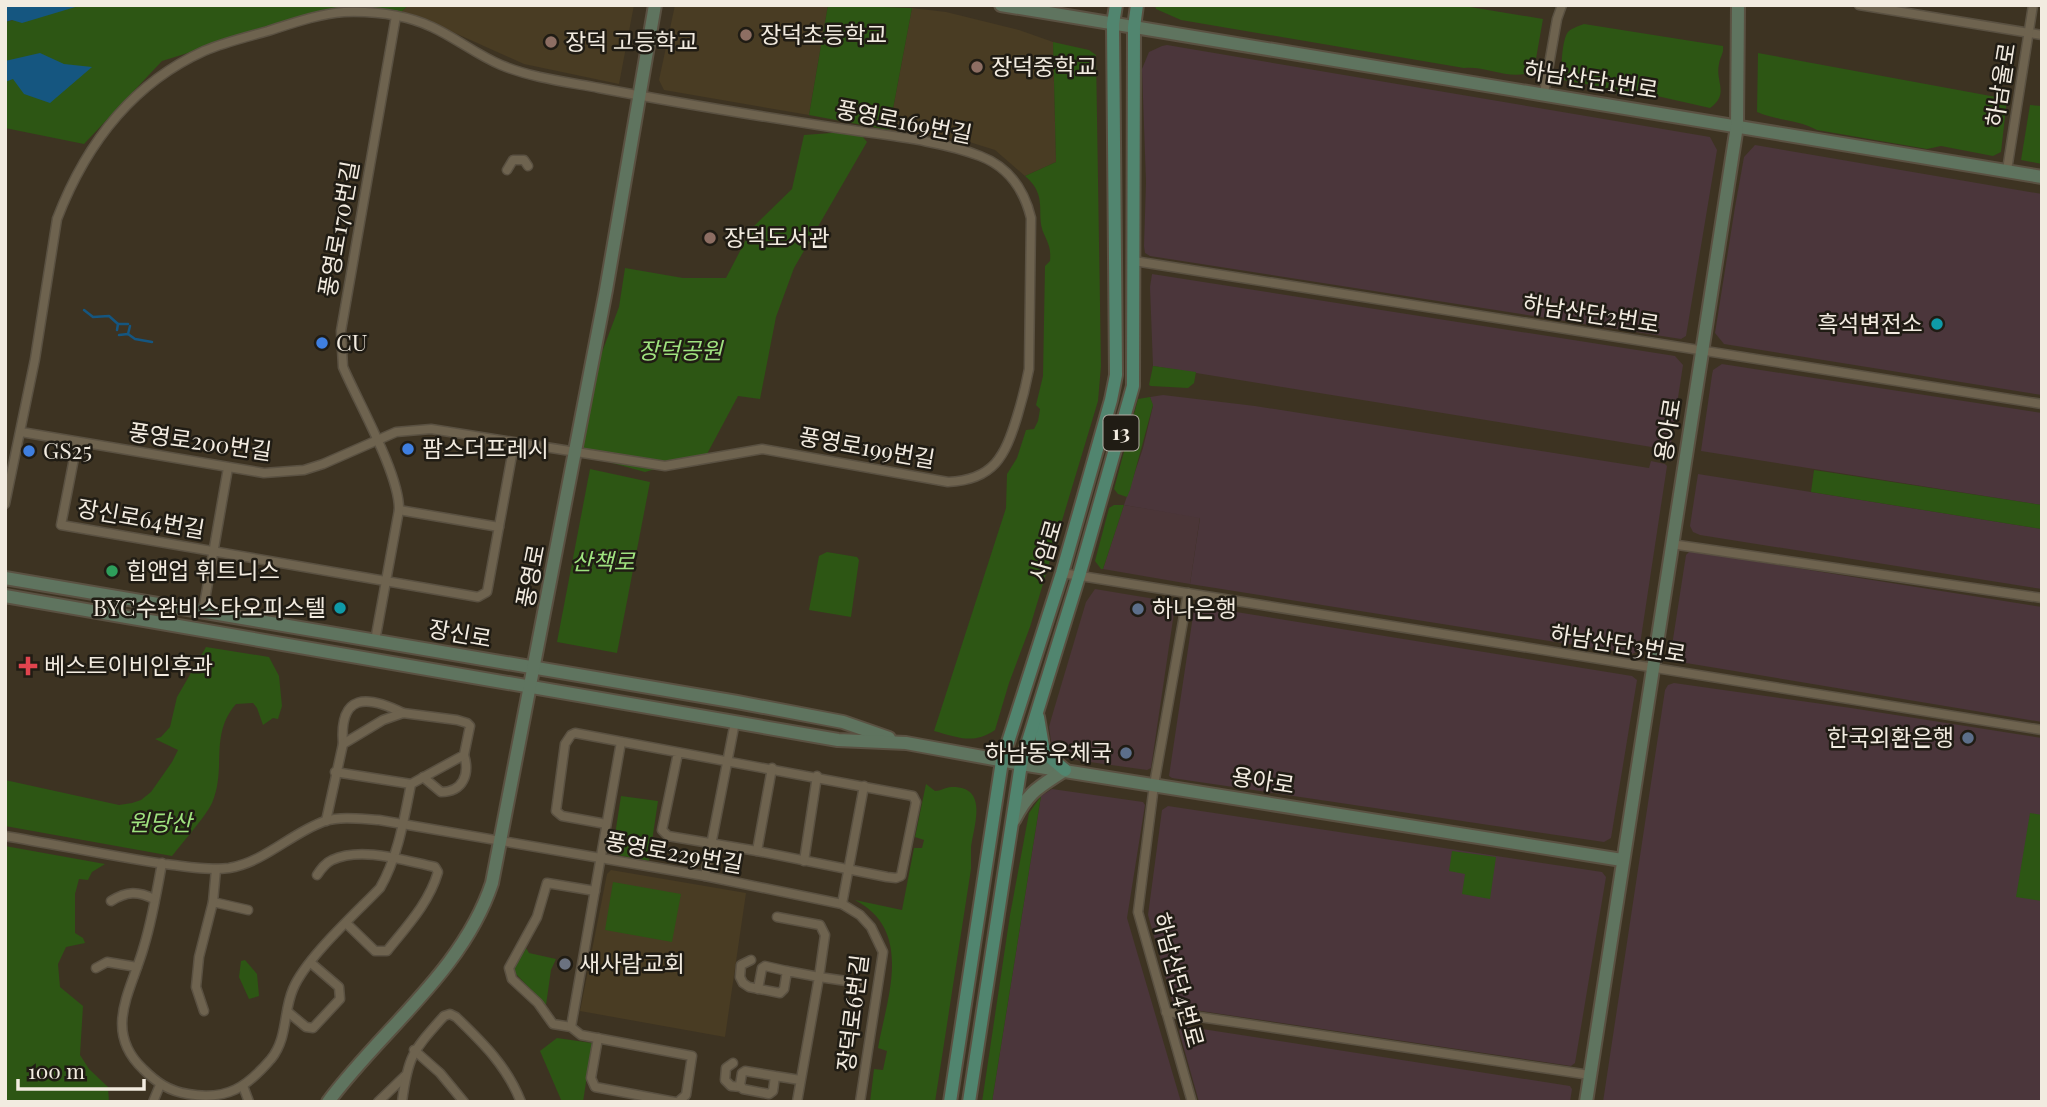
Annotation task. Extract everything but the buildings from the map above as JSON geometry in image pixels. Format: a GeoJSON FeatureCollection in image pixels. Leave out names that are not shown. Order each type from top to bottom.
{"type":"FeatureCollection","features":[{"type":"Feature","properties":{"kind":"main road","name":"풍영로"},"geometry":{"type":"LineString","coordinates":[[328,1102],[468,936],[484,906],[492,883],[576,453],[655,5]]}},
{"type":"Feature","properties":{"kind":"main road","name":"하남산단1번로"},"geometry":{"type":"LineString","coordinates":[[1001,5],[2042,177]]}},
{"type":"Feature","properties":{"kind":"main road","name":"사암로"},"geometry":{"type":"LineString","coordinates":[[950,1102],[1002,761],[1062,573],[1116,375],[1113,24],[1116,5]]}},
{"type":"Feature","properties":{"kind":"main road","name":"사암로"},"geometry":{"type":"LineString","coordinates":[[969,1102],[1021,764],[1079,576],[1133,386],[1133,27],[1137,5]]}},
{"type":"Feature","properties":{"kind":"main road","name":"용아로"},"geometry":{"type":"LineString","coordinates":[[1586,1102],[1737,126],[1738,5]]}},
{"type":"Feature","properties":{"kind":"main road","name":"장신로"},"geometry":{"type":"LineString","coordinates":[[5,578],[843,722],[906,743],[1021,764]]}},
{"type":"Feature","properties":{"kind":"main road","name":"장신로"},"geometry":{"type":"LineString","coordinates":[[5,596],[838,740],[906,743]]}},
{"type":"Feature","properties":{"kind":"main road"},"geometry":{"type":"LineString","coordinates":[[1011,826],[1025,799],[1065,770],[1044,752],[1038,711]]}},
{"type":"Feature","properties":{"kind":"main road","name":"용아로"},"geometry":{"type":"LineString","coordinates":[[1021,764],[1622,860]]}},
{"type":"Feature","properties":{"kind":"street"},"geometry":{"type":"LineString","coordinates":[[1544,93],[1562,5]]}},
{"type":"Feature","properties":{"kind":"street"},"geometry":{"type":"LineString","coordinates":[[1859,5],[2042,35]]}},
{"type":"Feature","properties":{"kind":"street","name":"하남울로"},"geometry":{"type":"LineString","coordinates":[[2007,170],[2033,5]]}},
{"type":"Feature","properties":{"kind":"street"},"geometry":{"type":"LineString","coordinates":[[5,504],[21,432],[57,219],[90,152],[113,119],[159,77],[186,60],[226,43],[318,16],[364,12],[396,16],[432,27],[501,65],[526,74],[639,96]]}},
{"type":"Feature","properties":{"kind":"street","name":"풍영로170번길"},"geometry":{"type":"LineString","coordinates":[[396,16],[340,347],[343,367],[397,489],[399,510]]}},
{"type":"Feature","properties":{"kind":"street","name":"풍영로169번길"},"geometry":{"type":"LineString","coordinates":[[639,96],[898,138],[991,160],[1016,182],[1029,211],[1030,318]]}},
{"type":"Feature","properties":{"kind":"street"},"geometry":{"type":"LineString","coordinates":[[507,170],[509,163],[519,159],[524,160],[528,166]]}},
{"type":"Feature","properties":{"kind":"street","name":"하남산단2번로"},"geometry":{"type":"LineString","coordinates":[[1134,261],[2042,404]]}},
{"type":"Feature","properties":{"kind":"street","name":"풍영로199번길"},"geometry":{"type":"LineString","coordinates":[[576,453],[665,466],[762,449],[943,481],[965,481],[988,471],[1006,448],[1026,388],[1030,318]]}},
{"type":"Feature","properties":{"kind":"street","name":"풍영로200번길"},"geometry":{"type":"LineString","coordinates":[[21,432],[264,473],[304,470],[406,430],[431,429],[576,453]]}},
{"type":"Feature","properties":{"kind":"street","name":"장신로64번길"},"geometry":{"type":"LineString","coordinates":[[77,443],[61,525],[213,551]]}},
{"type":"Feature","properties":{"kind":"street"},"geometry":{"type":"LineString","coordinates":[[213,551],[478,597],[487,592],[514,444]]}},
{"type":"Feature","properties":{"kind":"street","name":"장신로64번길"},"geometry":{"type":"LineString","coordinates":[[203,611],[228,468]]}},
{"type":"Feature","properties":{"kind":"street"},"geometry":{"type":"LineString","coordinates":[[375,641],[399,510],[499,527]]}},
{"type":"Feature","properties":{"kind":"street"},"geometry":{"type":"LineString","coordinates":[[1671,544],[2042,598]]}},
{"type":"Feature","properties":{"kind":"street","name":"하남산단3번로"},"geometry":{"type":"LineString","coordinates":[[1062,573],[2042,730]]}},
{"type":"Feature","properties":{"kind":"street"},"geometry":{"type":"LineString","coordinates":[[1154,785],[1188,593]]}},
{"type":"Feature","properties":{"kind":"street"},"geometry":{"type":"LineString","coordinates":[[5,836],[162,863],[216,869],[250,862],[326,821],[343,744],[344,718],[351,707],[358,703],[375,701],[403,713],[467,723],[470,726],[464,755],[467,772],[463,783],[455,789],[441,792],[423,778]]}},
{"type":"Feature","properties":{"kind":"street"},"geometry":{"type":"LineString","coordinates":[[343,744],[383,720],[403,713]]}},
{"type":"Feature","properties":{"kind":"street"},"geometry":{"type":"LineString","coordinates":[[705,876],[735,722]]}},
{"type":"Feature","properties":{"kind":"street"},"geometry":{"type":"LineString","coordinates":[[606,824],[562,816],[556,811],[565,744],[570,735],[575,733],[913,796],[916,799],[901,876],[896,878],[668,836],[663,830],[678,753]]}},
{"type":"Feature","properties":{"kind":"street"},"geometry":{"type":"LineString","coordinates":[[571,1027],[621,742]]}},
{"type":"Feature","properties":{"kind":"street"},"geometry":{"type":"LineString","coordinates":[[335,772],[411,784],[464,755]]}},
{"type":"Feature","properties":{"kind":"street"},"geometry":{"type":"LineString","coordinates":[[757,851],[772,768]]}},
{"type":"Feature","properties":{"kind":"street"},"geometry":{"type":"LineString","coordinates":[[804,861],[817,776]]}},
{"type":"Feature","properties":{"kind":"street"},"geometry":{"type":"LineString","coordinates":[[162,863],[149,927],[122,1013],[121,1043],[135,1062],[160,1085],[201,1099],[225,1094],[243,1086],[273,1057],[282,1041],[294,987],[311,962],[380,888],[394,859],[411,784]]}},
{"type":"Feature","properties":{"kind":"street","name":"하남산단4번로"},"geometry":{"type":"LineString","coordinates":[[1154,785],[1138,912],[1192,1102]]}},
{"type":"Feature","properties":{"kind":"street"},"geometry":{"type":"LineString","coordinates":[[842,904],[864,786]]}},
{"type":"Feature","properties":{"kind":"street","name":"풍영로229번길"},"geometry":{"type":"LineString","coordinates":[[326,821],[355,818],[402,823],[705,876],[842,904]]}},
{"type":"Feature","properties":{"kind":"street"},"geometry":{"type":"LineString","coordinates":[[317,875],[325,864],[340,857],[369,855],[435,867],[438,872],[417,914],[387,950],[375,951],[346,923]]}},
{"type":"Feature","properties":{"kind":"street"},"geometry":{"type":"LineString","coordinates":[[204,1010],[196,987],[199,957],[213,902],[216,869]]}},
{"type":"Feature","properties":{"kind":"street"},"geometry":{"type":"LineString","coordinates":[[595,891],[547,883],[537,918],[509,968],[512,979],[538,1003],[553,1024],[571,1027],[581,1035],[598,1038],[692,1056],[685,1096],[677,1102],[595,1087],[591,1078],[598,1038]]}},
{"type":"Feature","properties":{"kind":"street"},"geometry":{"type":"LineString","coordinates":[[111,901],[125,892],[154,899]]}},
{"type":"Feature","properties":{"kind":"street"},"geometry":{"type":"LineString","coordinates":[[213,902],[248,909]]}},
{"type":"Feature","properties":{"kind":"street","name":"장덕로6번길"},"geometry":{"type":"LineString","coordinates":[[842,904],[860,915],[871,927],[883,952],[860,1102]]}},
{"type":"Feature","properties":{"kind":"street"},"geometry":{"type":"LineString","coordinates":[[777,917],[820,925],[824,930],[819,976],[797,1102]]}},
{"type":"Feature","properties":{"kind":"street"},"geometry":{"type":"LineString","coordinates":[[751,960],[741,965],[740,977],[743,983],[758,989],[780,993],[784,989],[787,971]]}},
{"type":"Feature","properties":{"kind":"street"},"geometry":{"type":"LineString","coordinates":[[96,968],[107,962],[137,967]]}},
{"type":"Feature","properties":{"kind":"street"},"geometry":{"type":"LineString","coordinates":[[288,1012],[306,1027],[313,1028],[340,999],[339,987],[311,962]]}},
{"type":"Feature","properties":{"kind":"street"},"geometry":{"type":"LineString","coordinates":[[758,989],[762,968],[765,966],[860,983]]}},
{"type":"Feature","properties":{"kind":"street"},"geometry":{"type":"LineString","coordinates":[[1166,1012],[1590,1075]]}},
{"type":"Feature","properties":{"kind":"street"},"geometry":{"type":"LineString","coordinates":[[402,1102],[405,1076],[414,1050],[444,1016],[450,1014],[489,1049],[513,1083],[521,1102]]}},
{"type":"Feature","properties":{"kind":"street"},"geometry":{"type":"LineString","coordinates":[[414,1050],[440,1073],[464,1102]]}},
{"type":"Feature","properties":{"kind":"street"},"geometry":{"type":"LineString","coordinates":[[733,1063],[726,1068],[725,1080],[731,1086],[769,1094],[773,1091],[775,1076]]}},
{"type":"Feature","properties":{"kind":"street"},"geometry":{"type":"LineString","coordinates":[[741,1087],[744,1071],[800,1080]]}},
{"type":"Feature","properties":{"kind":"street"},"geometry":{"type":"LineString","coordinates":[[378,1102],[405,1076]]}},
{"type":"Feature","properties":{"kind":"street"},"geometry":{"type":"LineString","coordinates":[[153,1102],[160,1085]]}},
{"type":"Feature","properties":{"kind":"street"},"geometry":{"type":"LineString","coordinates":[[243,1086],[249,1102]]}},
{"type":"Feature","properties":{"kind":"shaded area","name":"장덕 고등학교"},"geometry":{"type":"Polygon","coordinates":[[[409,5],[634,5],[619,84],[524,64],[426,20],[401,12],[409,5]]]}},
{"type":"Feature","properties":{"kind":"shaded area","name":"장덕초등학교"},"geometry":{"type":"Polygon","coordinates":[[[675,5],[828,5],[809,115],[664,90],[659,80],[675,5]]]}},
{"type":"Feature","properties":{"kind":"shaded area","name":"장덕중학교"},"geometry":{"type":"Polygon","coordinates":[[[912,8],[946,12],[1019,30],[1053,42],[1056,162],[1025,176],[995,150],[963,140],[889,130],[912,8]]]}},
{"type":"Feature","properties":{"kind":"shaded area"},"geometry":{"type":"Polygon","coordinates":[[[1167,45],[1710,137],[1717,150],[1686,336],[1681,339],[1150,256],[1145,253],[1144,246],[1146,182],[1142,69],[1149,52],[1167,45]]]}},
{"type":"Feature","properties":{"kind":"shaded area"},"geometry":{"type":"Polygon","coordinates":[[[1755,145],[2042,194],[2042,395],[1724,344],[1715,333],[1744,157],[1755,145]]]}},
{"type":"Feature","properties":{"kind":"shaded area"},"geometry":{"type":"Polygon","coordinates":[[[1152,274],[1675,356],[1683,365],[1670,450],[1153,366],[1150,287],[1152,274]]]}},
{"type":"Feature","properties":{"kind":"shaded area"},"geometry":{"type":"Polygon","coordinates":[[[1722,364],[2042,413],[2042,505],[1701,451],[1713,370],[1722,364]]]}},
{"type":"Feature","properties":{"kind":"shaded area"},"geometry":{"type":"Polygon","coordinates":[[[1163,395],[1255,406],[1649,468],[1651,461],[1665,464],[1667,466],[1639,651],[1632,654],[1190,584],[1200,518],[1124,505],[1143,448],[1153,406],[1150,397],[1163,395]]]}},
{"type":"Feature","properties":{"kind":"shaded area"},"geometry":{"type":"Polygon","coordinates":[[[1698,474],[2042,529],[2042,589],[1700,535],[1693,532],[1690,526],[1698,474]]]}},
{"type":"Feature","properties":{"kind":"shaded area"},"geometry":{"type":"Polygon","coordinates":[[[1124,505],[1200,517],[1190,584],[1103,569],[1124,505]]]}},
{"type":"Feature","properties":{"kind":"shaded area"},"geometry":{"type":"Polygon","coordinates":[[[1690,551],[2042,607],[2042,722],[1680,662],[1671,652],[1686,555],[1690,551]]]}},
{"type":"Feature","properties":{"kind":"shaded area"},"geometry":{"type":"Polygon","coordinates":[[[1095,589],[1173,602],[1175,606],[1151,768],[1147,770],[1068,759],[1054,750],[1051,741],[1049,727],[1052,716],[1086,602],[1095,589]]]}},
{"type":"Feature","properties":{"kind":"shaded area"},"geometry":{"type":"Polygon","coordinates":[[[1199,606],[1632,676],[1637,680],[1611,838],[1604,842],[1172,778],[1169,776],[1194,609],[1199,606]]]}},
{"type":"Feature","properties":{"kind":"shaded area"},"geometry":{"type":"Polygon","coordinates":[[[1674,683],[2042,738],[2042,1102],[1603,1102],[1665,690],[1668,685],[1674,683]]]}},
{"type":"Feature","properties":{"kind":"shaded area"},"geometry":{"type":"Polygon","coordinates":[[[1052,789],[1143,802],[1145,805],[1127,918],[1181,1102],[992,1102],[1041,796],[1052,789]]]}},
{"type":"Feature","properties":{"kind":"shaded area"},"geometry":{"type":"Polygon","coordinates":[[[1168,806],[1602,872],[1606,877],[1575,1063],[1571,1066],[1174,1007],[1148,915],[1162,810],[1168,806]]]}},
{"type":"Feature","properties":{"kind":"shaded area"},"geometry":{"type":"Polygon","coordinates":[[[611,870],[746,893],[725,1037],[580,1011],[607,874],[611,870]]]}},
{"type":"Feature","properties":{"kind":"shaded area"},"geometry":{"type":"Polygon","coordinates":[[[1183,1026],[1570,1086],[1570,1102],[1199,1102],[1179,1031],[1183,1026]]]}},
{"type":"Feature","properties":{"kind":"green space"},"geometry":{"type":"Polygon","coordinates":[[[76,5],[409,5],[401,12],[323,11],[162,61],[84,144],[5,128],[5,22],[76,5]]]}},
{"type":"Feature","properties":{"kind":"green space"},"geometry":{"type":"Polygon","coordinates":[[[828,5],[912,8],[889,130],[809,115],[828,5]]]}},
{"type":"Feature","properties":{"kind":"green space"},"geometry":{"type":"Polygon","coordinates":[[[1155,5],[1458,5],[1543,19],[1534,70],[1518,75],[1181,20],[1156,9],[1155,5]]]}},
{"type":"Feature","properties":{"kind":"green space"},"geometry":{"type":"Polygon","coordinates":[[[1584,24],[1723,46],[1718,70],[1721,93],[1719,98],[1710,108],[1657,96],[1620,95],[1603,87],[1563,80],[1564,41],[1571,29],[1584,24]]]}},
{"type":"Feature","properties":{"kind":"green space"},"geometry":{"type":"Polygon","coordinates":[[[1053,42],[1089,50],[1096,55],[1101,366],[1098,401],[1030,627],[995,730],[987,735],[965,738],[934,731],[1006,508],[1007,474],[1017,458],[1026,430],[1034,429],[1040,409],[1036,405],[1043,376],[1045,266],[1050,261],[1050,253],[1042,227],[1037,191],[1025,176],[1056,162],[1053,42]]]}},
{"type":"Feature","properties":{"kind":"green space"},"geometry":{"type":"Polygon","coordinates":[[[1758,53],[2007,99],[2001,152],[1993,156],[1941,146],[1927,149],[1817,130],[1757,112],[1758,53]]]}},
{"type":"Feature","properties":{"kind":"green space"},"geometry":{"type":"Polygon","coordinates":[[[2030,105],[2042,106],[2042,164],[2021,160],[2030,105]]]}},
{"type":"Feature","properties":{"kind":"green space","name":"장덕공원"},"geometry":{"type":"Polygon","coordinates":[[[858,131],[867,142],[794,268],[776,317],[760,399],[738,396],[707,454],[645,472],[576,453],[593,376],[619,307],[625,268],[683,278],[726,278],[752,228],[792,189],[804,135],[858,131]]]}},
{"type":"Feature","properties":{"kind":"green space"},"geometry":{"type":"Polygon","coordinates":[[[1153,366],[1196,372],[1194,383],[1188,388],[1151,386],[1153,366]]]}},
{"type":"Feature","properties":{"kind":"green space"},"geometry":{"type":"Polygon","coordinates":[[[1150,397],[1153,405],[1127,497],[1118,494],[1114,489],[1138,399],[1150,397]]]}},
{"type":"Feature","properties":{"kind":"green space","name":"산책로"},"geometry":{"type":"Polygon","coordinates":[[[590,469],[650,482],[617,653],[557,642],[590,469]]]}},
{"type":"Feature","properties":{"kind":"green space"},"geometry":{"type":"Polygon","coordinates":[[[1814,470],[2042,505],[2042,529],[1811,492],[1814,470]]]}},
{"type":"Feature","properties":{"kind":"green space"},"geometry":{"type":"Polygon","coordinates":[[[1124,505],[1101,569],[1095,561],[1109,508],[1124,505]]]}},
{"type":"Feature","properties":{"kind":"green space"},"geometry":{"type":"Polygon","coordinates":[[[827,552],[857,557],[859,560],[851,617],[809,610],[819,556],[827,552]]]}},
{"type":"Feature","properties":{"kind":"green space","name":"원당산"},"geometry":{"type":"Polygon","coordinates":[[[206,647],[269,657],[279,676],[282,706],[278,719],[273,718],[263,725],[253,703],[236,704],[228,716],[220,740],[218,777],[212,803],[172,856],[5,826],[5,780],[119,805],[141,800],[151,792],[178,750],[155,739],[161,737],[170,727],[177,697],[206,647]]]}},
{"type":"Feature","properties":{"kind":"green space"},"geometry":{"type":"Polygon","coordinates":[[[926,784],[935,791],[949,787],[963,788],[975,799],[976,808],[971,869],[935,1102],[870,1102],[874,1069],[883,1070],[887,1051],[878,1048],[890,987],[891,947],[885,929],[873,913],[855,900],[902,910],[914,848],[922,848],[924,840],[915,837],[926,784]]]}},
{"type":"Feature","properties":{"kind":"green space"},"geometry":{"type":"Polygon","coordinates":[[[621,796],[658,801],[649,861],[612,854],[621,796]]]}},
{"type":"Feature","properties":{"kind":"green space"},"geometry":{"type":"Polygon","coordinates":[[[1041,796],[992,1102],[982,1102],[1010,915],[1029,813],[1041,796]]]}},
{"type":"Feature","properties":{"kind":"green space"},"geometry":{"type":"Polygon","coordinates":[[[2030,813],[2042,815],[2042,901],[2016,897],[2030,813]]]}},
{"type":"Feature","properties":{"kind":"green space"},"geometry":{"type":"Polygon","coordinates":[[[5,846],[105,864],[92,872],[88,880],[79,879],[75,894],[75,933],[83,938],[85,943],[66,947],[58,964],[60,987],[83,1006],[80,1055],[89,1069],[108,1087],[109,1102],[5,1102],[5,846]]]}},
{"type":"Feature","properties":{"kind":"green space"},"geometry":{"type":"Polygon","coordinates":[[[1452,851],[1496,857],[1490,899],[1462,894],[1465,874],[1449,871],[1452,851]]]}},
{"type":"Feature","properties":{"kind":"green space"},"geometry":{"type":"Polygon","coordinates":[[[613,882],[681,894],[672,942],[605,930],[613,882]]]}},
{"type":"Feature","properties":{"kind":"green space"},"geometry":{"type":"Polygon","coordinates":[[[526,948],[529,953],[556,959],[551,970],[546,1005],[513,971],[526,948]]]}},
{"type":"Feature","properties":{"kind":"green space"},"geometry":{"type":"Polygon","coordinates":[[[245,960],[257,974],[259,996],[249,999],[239,977],[241,961],[245,960]]]}},
{"type":"Feature","properties":{"kind":"green space"},"geometry":{"type":"Polygon","coordinates":[[[557,1038],[592,1043],[583,1102],[562,1102],[540,1051],[557,1038]]]}},
{"type":"Feature","properties":{"kind":"water"},"geometry":{"type":"Polygon","coordinates":[[[5,5],[82,5],[22,23],[12,20],[5,22],[5,5]]]}},
{"type":"Feature","properties":{"kind":"water"},"geometry":{"type":"Polygon","coordinates":[[[40,53],[64,64],[92,67],[50,103],[24,94],[13,79],[5,82],[5,61],[40,53]]]}},
{"type":"Feature","properties":{"kind":"waterway"},"geometry":{"type":"LineString","coordinates":[[84,310],[93,317],[109,316],[118,324],[117,330]]}},
{"type":"Feature","properties":{"kind":"waterway"},"geometry":{"type":"LineString","coordinates":[[118,324],[128,324]]}},
{"type":"Feature","properties":{"kind":"waterway"},"geometry":{"type":"LineString","coordinates":[[128,334],[130,326]]}},
{"type":"Feature","properties":{"kind":"waterway"},"geometry":{"type":"LineString","coordinates":[[119,335],[128,334],[135,339],[152,342]]}},
{"type":"Feature","properties":{"kind":"place","name":"장덕초등학교"},"geometry":{"type":"Point","coordinates":[746,35]}},
{"type":"Feature","properties":{"kind":"place","name":"장덕 고등학교"},"geometry":{"type":"Point","coordinates":[551,42]}},
{"type":"Feature","properties":{"kind":"place","name":"장덕중학교"},"geometry":{"type":"Point","coordinates":[977,67]}},
{"type":"Feature","properties":{"kind":"place","name":"장덕도서관"},"geometry":{"type":"Point","coordinates":[710,238]}},
{"type":"Feature","properties":{"kind":"place","name":"흑석변전소"},"geometry":{"type":"Point","coordinates":[1937,324]}},
{"type":"Feature","properties":{"kind":"place","name":"CU"},"geometry":{"type":"Point","coordinates":[322,343]}},
{"type":"Feature","properties":{"kind":"place","name":"팜스더프레시"},"geometry":{"type":"Point","coordinates":[408,449]}},
{"type":"Feature","properties":{"kind":"place","name":"GS25"},"geometry":{"type":"Point","coordinates":[29,451]}},
{"type":"Feature","properties":{"kind":"place","name":"힙앤업 휘트니스"},"geometry":{"type":"Point","coordinates":[112,571]}},
{"type":"Feature","properties":{"kind":"place","name":"BYC수완비스타오피스텔"},"geometry":{"type":"Point","coordinates":[340,608]}},
{"type":"Feature","properties":{"kind":"place","name":"하나은행"},"geometry":{"type":"Point","coordinates":[1138,609]}},
{"type":"Feature","properties":{"kind":"place","name":"베스트이비인후과"},"geometry":{"type":"Point","coordinates":[28,666]}},
{"type":"Feature","properties":{"kind":"place","name":"한국외환은행"},"geometry":{"type":"Point","coordinates":[1968,738]}},
{"type":"Feature","properties":{"kind":"place","name":"하남동우체국"},"geometry":{"type":"Point","coordinates":[1126,753]}},
{"type":"Feature","properties":{"kind":"place","name":"새사람교회"},"geometry":{"type":"Point","coordinates":[565,964]}}]}
